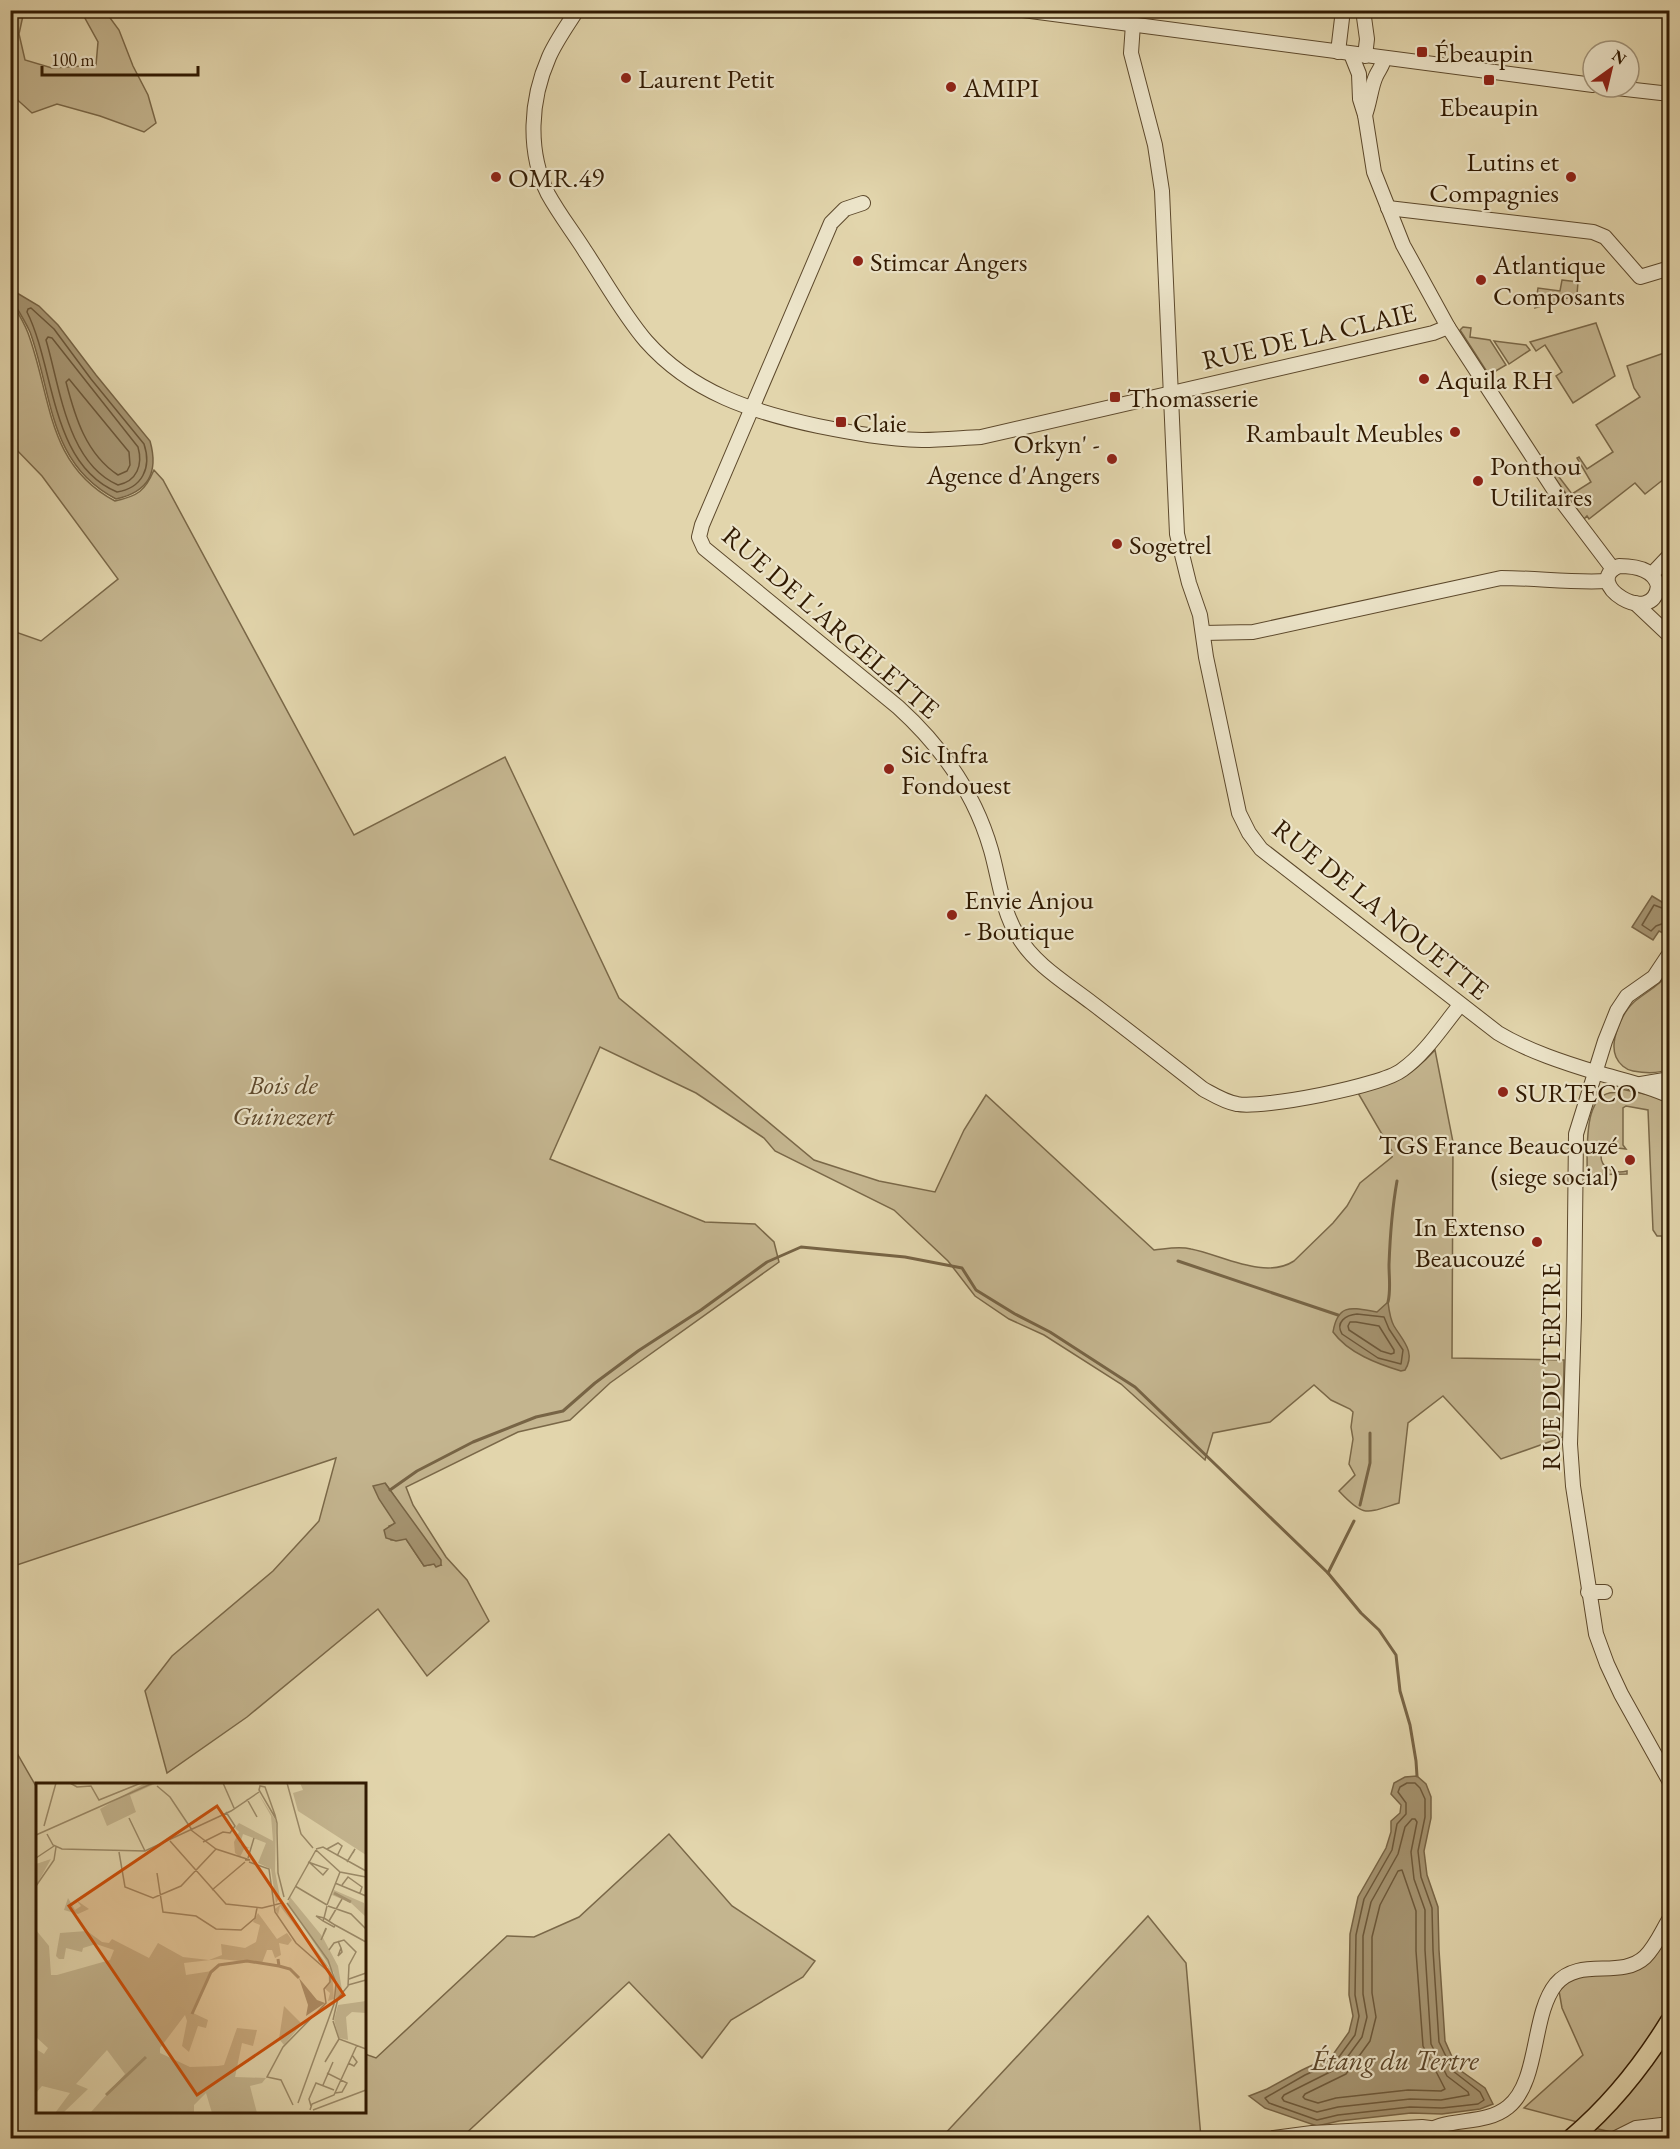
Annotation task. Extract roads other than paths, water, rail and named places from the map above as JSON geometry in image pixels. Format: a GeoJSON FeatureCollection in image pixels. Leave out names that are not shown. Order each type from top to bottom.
{"type":"FeatureCollection","features":[{"type":"Feature","properties":{"kind":"main road"},"geometry":{"type":"LineString","coordinates":[[1572,2139],[1593,2121],[1624,2086],[1670,2020]]}},
{"type":"Feature","properties":{"kind":"street","name":"RUE DE LA CLAIE"},"geometry":{"type":"LineString","coordinates":[[577,10],[549,57],[536,98],[535,149],[547,192],[647,342],[698,385],[750,410],[871,437],[924,440],[981,437],[1433,333],[1448,327]]}},
{"type":"Feature","properties":{"kind":"street"},"geometry":{"type":"LineString","coordinates":[[1023,10],[1581,83]]}},
{"type":"Feature","properties":{"kind":"street"},"geometry":{"type":"LineString","coordinates":[[1343,10],[1351,54],[1359,74],[1360,99],[1365,115],[1374,172],[1403,245],[1448,327],[1610,575],[1609,588],[1613,593],[1635,603],[1668,634]]}},
{"type":"Feature","properties":{"kind":"street"},"geometry":{"type":"LineString","coordinates":[[1351,54],[1367,39],[1363,10]]}},
{"type":"Feature","properties":{"kind":"street","name":"RUE DE LA NOUETTE"},"geometry":{"type":"LineString","coordinates":[[1132,24],[1131,53],[1155,146],[1162,191],[1177,534],[1203,633],[1239,813],[1249,833],[1261,849],[1460,1005],[1514,1043],[1670,1096]]}},
{"type":"Feature","properties":{"kind":"street"},"geometry":{"type":"LineString","coordinates":[[1365,115],[1371,100],[1375,77],[1383,65],[1384,58]]}},
{"type":"Feature","properties":{"kind":"street"},"geometry":{"type":"LineString","coordinates":[[1641,91],[1670,94]]}},
{"type":"Feature","properties":{"kind":"street","name":"RUE DE L'ARGELETTE"},"geometry":{"type":"LineString","coordinates":[[863,202],[845,209],[831,223],[702,525],[699,537],[704,548],[920,726],[964,788],[978,814],[990,846],[1008,915],[1017,936],[1030,953],[1203,1089],[1236,1104],[1271,1103],[1361,1086],[1389,1077],[1402,1071],[1413,1060],[1460,1005]]}},
{"type":"Feature","properties":{"kind":"street"},"geometry":{"type":"LineString","coordinates":[[1388,208],[1593,232],[1605,237],[1640,277],[1670,268]]}},
{"type":"Feature","properties":{"kind":"street"},"geometry":{"type":"LineString","coordinates":[[1652,574],[1670,555]]}},
{"type":"Feature","properties":{"kind":"street"},"geometry":{"type":"LineString","coordinates":[[1203,633],[1253,632],[1501,578],[1539,578],[1578,582],[1610,575],[1623,566],[1645,570],[1652,574],[1657,582],[1657,611],[1668,634]]}},
{"type":"Feature","properties":{"kind":"street"},"geometry":{"type":"LineString","coordinates":[[1635,603],[1647,603],[1656,595]]}},
{"type":"Feature","properties":{"kind":"street","name":"RUE DU TERTRE"},"geometry":{"type":"LineString","coordinates":[[1670,953],[1654,976],[1627,996],[1617,1011],[1605,1041],[1576,1134],[1570,1444],[1573,1486],[1596,1634],[1607,1664],[1670,1782]]}},
{"type":"Feature","properties":{"kind":"street","name":"RUE DE LA NOUETTE"},"geometry":{"type":"LineString","coordinates":[[1639,1084],[1670,1079]]}},
{"type":"Feature","properties":{"kind":"street"},"geometry":{"type":"LineString","coordinates":[[1588,1592],[1605,1592]]}},
{"type":"Feature","properties":{"kind":"street"},"geometry":{"type":"LineString","coordinates":[[1419,2139],[1430,2128],[1441,2124],[1485,2118],[1507,2108],[1518,2097],[1525,2083],[1547,2000],[1554,1986],[1566,1976],[1579,1970],[1620,1969],[1638,1962],[1650,1952],[1670,1918]]}},
{"type":"Feature","properties":{"kind":"street"},"geometry":{"type":"LineString","coordinates":[[1616,2139],[1636,2128],[1670,2124]]}},
{"type":"Feature","properties":{"kind":"street"},"geometry":{"type":"LineString","coordinates":[[1274,2139],[1312,2133],[1430,2128]]}},
{"type":"Feature","properties":{"kind":"water"},"geometry":{"type":"Polygon","coordinates":[[[17,293],[39,306],[58,325],[150,441],[152,472],[143,486],[136,491],[116,499],[94,484],[77,467],[56,426],[30,332],[12,300],[17,293]]]}},
{"type":"Feature","properties":{"kind":"water"},"geometry":{"type":"Polygon","coordinates":[[[1652,896],[1670,907],[1669,923],[1663,933],[1659,931],[1653,940],[1632,927],[1652,896]]]}},
{"type":"Feature","properties":{"kind":"water"},"geometry":{"type":"Polygon","coordinates":[[[1388,1302],[1393,1323],[1409,1352],[1408,1364],[1405,1370],[1401,1371],[1355,1352],[1333,1332],[1335,1322],[1343,1311],[1354,1309],[1377,1312],[1388,1302]]]}},
{"type":"Feature","properties":{"kind":"water"},"geometry":{"type":"Polygon","coordinates":[[[385,1483],[441,1560],[441,1565],[424,1566],[406,1539],[396,1541],[386,1538],[384,1530],[395,1523],[373,1486],[385,1483]]]}},
{"type":"Feature","properties":{"kind":"water","name":"Étang du Tertre"},"geometry":{"type":"Polygon","coordinates":[[[1417,1776],[1426,1784],[1431,1797],[1431,1818],[1424,1851],[1427,1875],[1438,1907],[1445,2041],[1457,2068],[1485,2088],[1493,2104],[1480,2109],[1442,2114],[1411,2113],[1339,2121],[1317,2126],[1265,2108],[1249,2096],[1332,2056],[1349,2032],[1353,2016],[1349,1995],[1350,1934],[1358,1897],[1386,1848],[1391,1832],[1391,1821],[1400,1813],[1401,1805],[1391,1794],[1394,1783],[1405,1777],[1417,1776]]]}},
{"type":"Feature","properties":{"kind":"waterway"},"geometry":{"type":"LineString","coordinates":[[1388,1302],[1391,1234],[1397,1181]]}},
{"type":"Feature","properties":{"kind":"waterway"},"geometry":{"type":"LineString","coordinates":[[390,1490],[417,1471],[473,1442],[536,1417],[563,1411],[595,1383],[638,1351],[701,1310],[767,1262],[801,1247],[905,1257],[962,1268],[976,1290],[1050,1332],[1135,1387],[1328,1573]]}},
{"type":"Feature","properties":{"kind":"waterway"},"geometry":{"type":"LineString","coordinates":[[1178,1261],[1338,1315]]}},
{"type":"Feature","properties":{"kind":"waterway"},"geometry":{"type":"LineString","coordinates":[[1360,1505],[1370,1463],[1370,1433]]}},
{"type":"Feature","properties":{"kind":"waterway"},"geometry":{"type":"LineString","coordinates":[[1354,1521],[1328,1573],[1361,1613],[1379,1630],[1396,1655],[1400,1691],[1410,1725],[1417,1776]]}},
{"type":"Feature","properties":{"kind":"place","name":"Ébeaupin"},"geometry":{"type":"Point","coordinates":[1422,52]}},
{"type":"Feature","properties":{"kind":"place","name":"Laurent Petit"},"geometry":{"type":"Point","coordinates":[626,78]}},
{"type":"Feature","properties":{"kind":"place","name":"Ebeaupin"},"geometry":{"type":"Point","coordinates":[1489,80]}},
{"type":"Feature","properties":{"kind":"place","name":"AMIPI"},"geometry":{"type":"Point","coordinates":[951,87]}},
{"type":"Feature","properties":{"kind":"place","name":"OMR.49"},"geometry":{"type":"Point","coordinates":[496,177]}},
{"type":"Feature","properties":{"kind":"place","name":"Lutins et Compagnies"},"geometry":{"type":"Point","coordinates":[1571,177]}},
{"type":"Feature","properties":{"kind":"place","name":"Stimcar Angers"},"geometry":{"type":"Point","coordinates":[858,261]}},
{"type":"Feature","properties":{"kind":"place","name":"Atlantique Composants"},"geometry":{"type":"Point","coordinates":[1481,280]}},
{"type":"Feature","properties":{"kind":"place","name":"Aquila RH"},"geometry":{"type":"Point","coordinates":[1424,379]}},
{"type":"Feature","properties":{"kind":"place","name":"Thomasserie"},"geometry":{"type":"Point","coordinates":[1115,397]}},
{"type":"Feature","properties":{"kind":"place","name":"Claie"},"geometry":{"type":"Point","coordinates":[841,422]}},
{"type":"Feature","properties":{"kind":"place","name":"Rambault Meubles"},"geometry":{"type":"Point","coordinates":[1455,432]}},
{"type":"Feature","properties":{"kind":"place","name":"Orkyn' - Agence d'Angers"},"geometry":{"type":"Point","coordinates":[1112,459]}},
{"type":"Feature","properties":{"kind":"place","name":"Ponthou Utilitaires"},"geometry":{"type":"Point","coordinates":[1478,481]}},
{"type":"Feature","properties":{"kind":"place","name":"Sogetrel"},"geometry":{"type":"Point","coordinates":[1117,544]}},
{"type":"Feature","properties":{"kind":"place","name":"Sic Infra Fondouest"},"geometry":{"type":"Point","coordinates":[889,769]}},
{"type":"Feature","properties":{"kind":"place","name":"Envie Anjou - Boutique"},"geometry":{"type":"Point","coordinates":[952,915]}},
{"type":"Feature","properties":{"kind":"place","name":"SURTECO"},"geometry":{"type":"Point","coordinates":[1503,1092]}},
{"type":"Feature","properties":{"kind":"place","name":"TGS France Beaucouzé (siege social)"},"geometry":{"type":"Point","coordinates":[1630,1160]}},
{"type":"Feature","properties":{"kind":"place","name":"In Extenso Beaucouzé"},"geometry":{"type":"Point","coordinates":[1537,1242]}},
{"type":"Feature","properties":{"kind":"park label","name":"Bois de Guinezert"},"geometry":{"type":"Point","coordinates":[283,1100]}}]}
